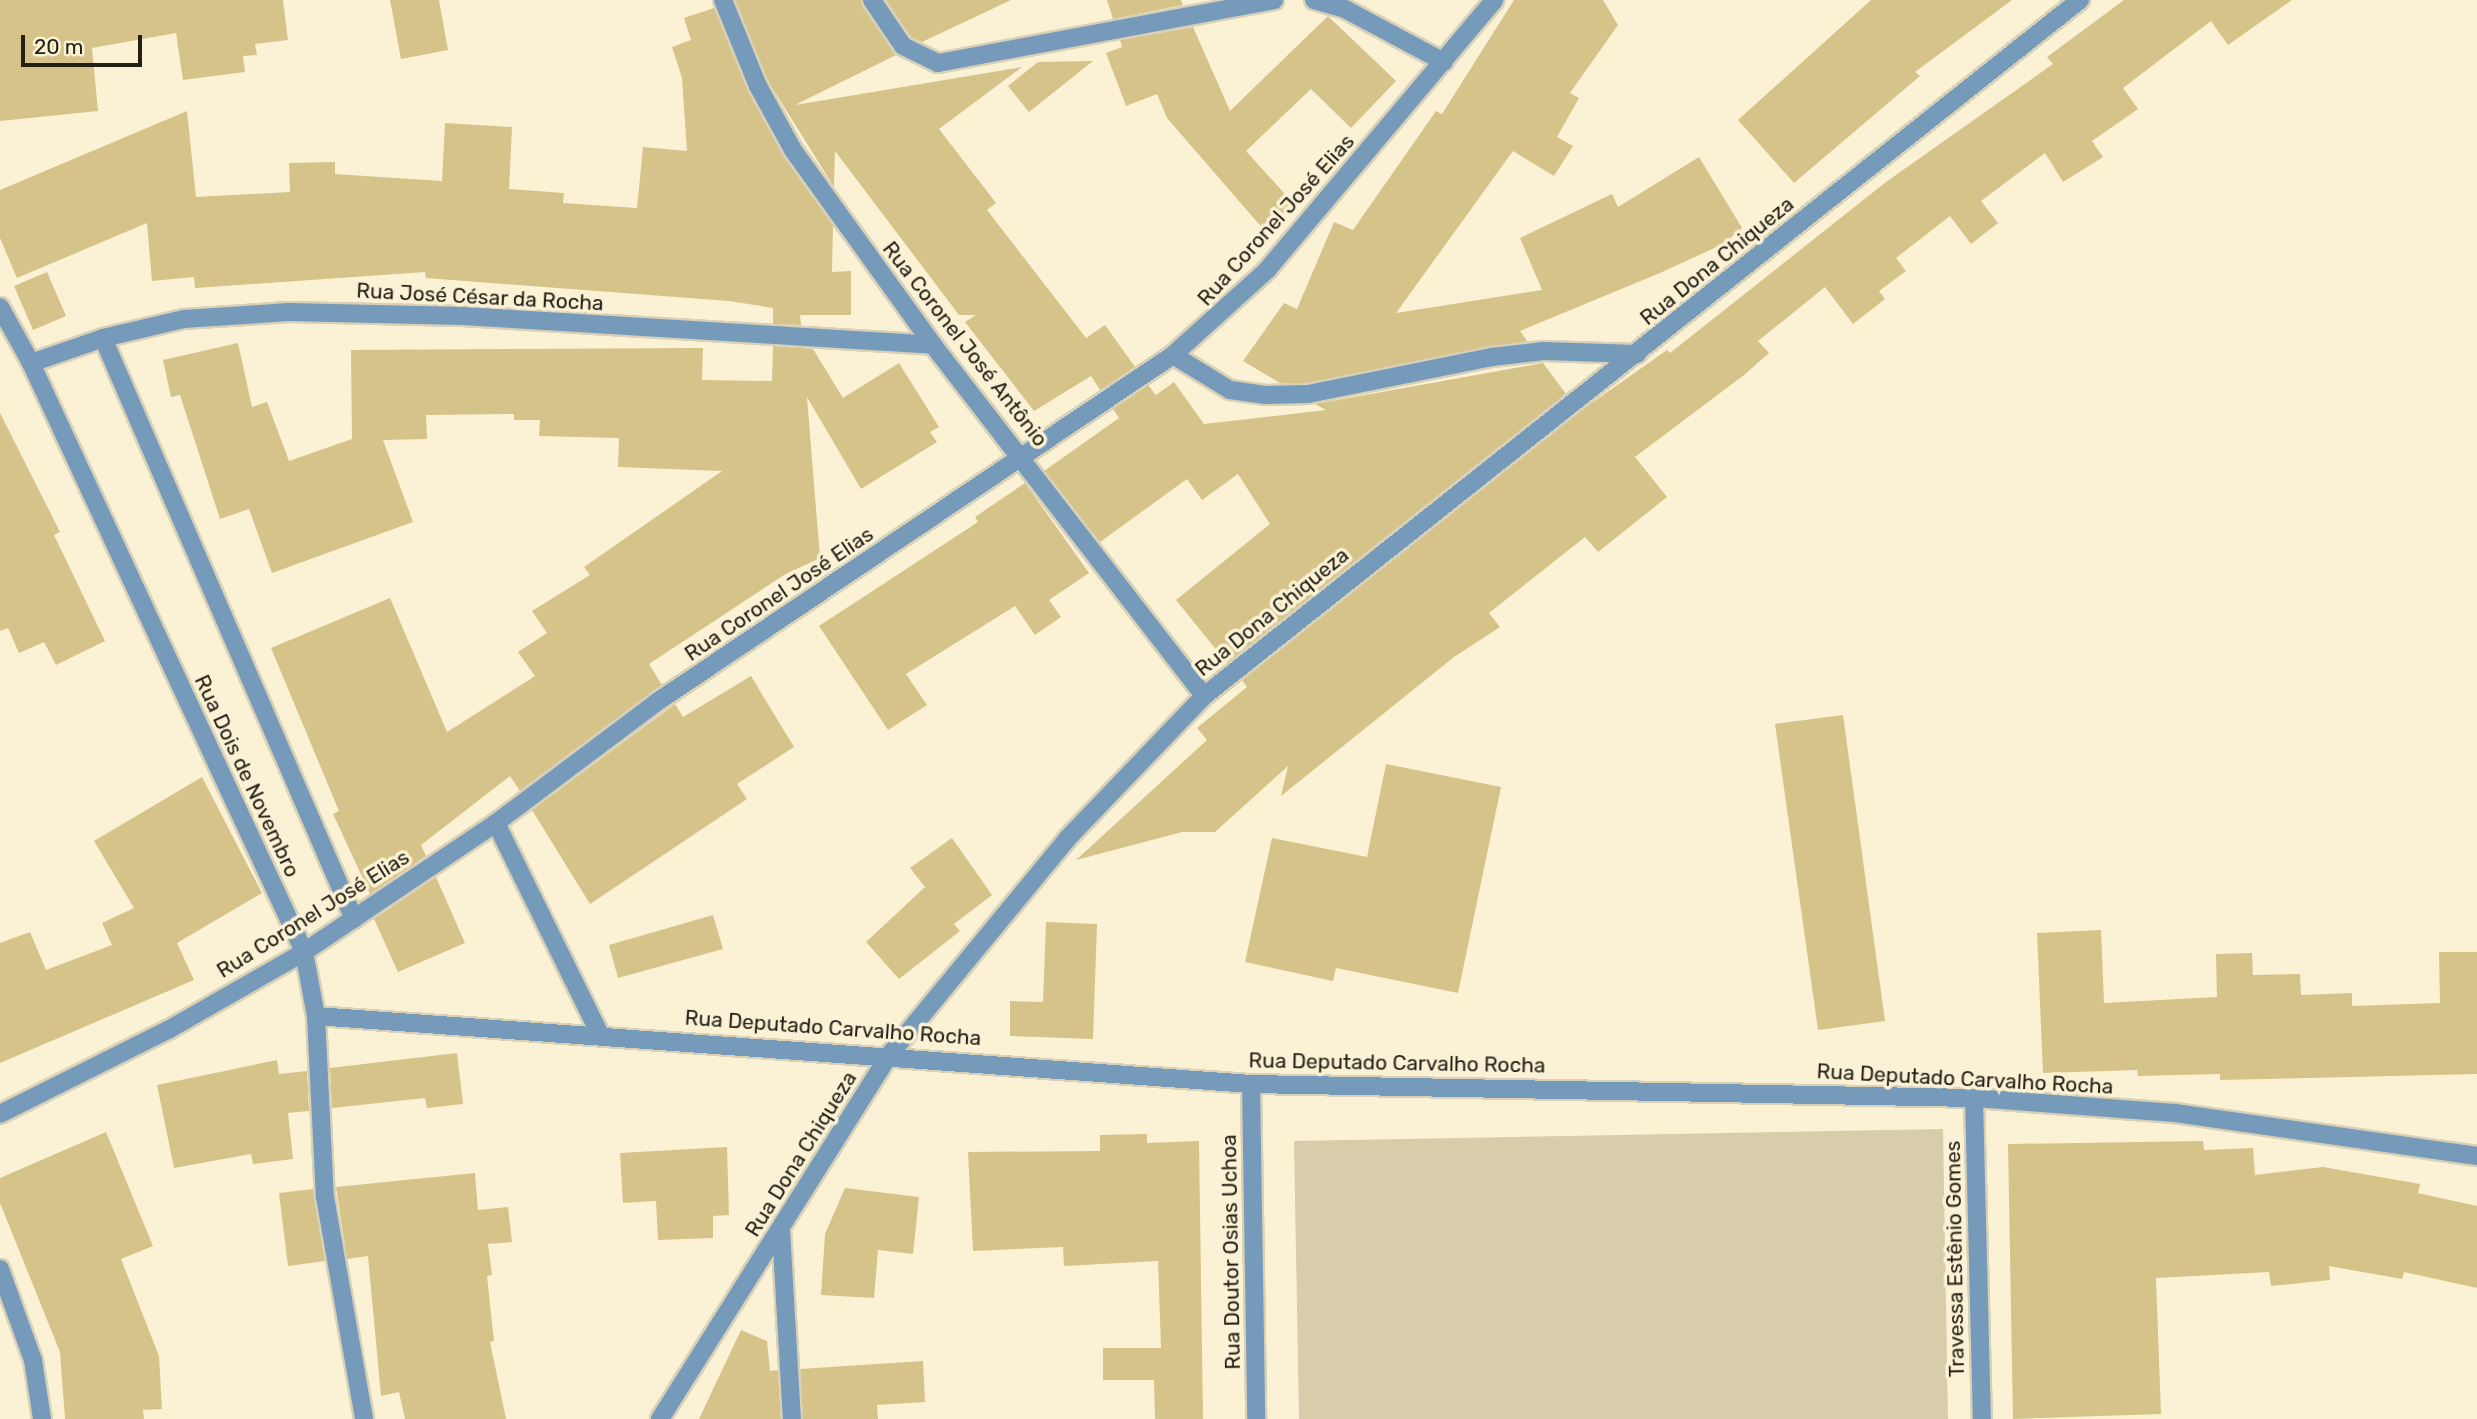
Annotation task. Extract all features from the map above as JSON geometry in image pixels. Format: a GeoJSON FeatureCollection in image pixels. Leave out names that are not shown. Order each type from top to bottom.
{"type":"FeatureCollection","features":[{"type":"Feature","properties":{"kind":"street","name":"Rua Coronel José Antônio"},"geometry":{"type":"LineString","coordinates":[[723,0],[758,86],[793,150],[933,345],[1024,458],[1204,696]]}},
{"type":"Feature","properties":{"kind":"street"},"geometry":{"type":"LineString","coordinates":[[872,0],[903,46],[938,63],[970,62],[1274,0]]}},
{"type":"Feature","properties":{"kind":"street"},"geometry":{"type":"LineString","coordinates":[[1314,0],[1345,9],[1444,62]]}},
{"type":"Feature","properties":{"kind":"street","name":"Rua Coronel José Elias"},"geometry":{"type":"LineString","coordinates":[[0,1114],[168,1030],[304,952],[496,823],[657,702],[1024,458],[1173,355],[1266,270],[1494,0]]}},
{"type":"Feature","properties":{"kind":"street","name":"Rua Dona Chiqueza"},"geometry":{"type":"LineString","coordinates":[[660,1419],[890,1054],[1067,839],[1204,696],[2080,0]]}},
{"type":"Feature","properties":{"kind":"street","name":"Rua Dois de Novembro"},"geometry":{"type":"LineString","coordinates":[[0,307],[31,363],[304,952],[316,1016],[325,1196],[364,1419]]}},
{"type":"Feature","properties":{"kind":"street","name":"Rua José César da Rocha"},"geometry":{"type":"LineString","coordinates":[[31,363],[103,338],[184,319],[289,312],[477,317],[933,345]]}},
{"type":"Feature","properties":{"kind":"street"},"geometry":{"type":"LineString","coordinates":[[103,338],[354,919]]}},
{"type":"Feature","properties":{"kind":"street"},"geometry":{"type":"LineString","coordinates":[[1173,355],[1230,390],[1266,396],[1308,394],[1505,355],[1637,354]]}},
{"type":"Feature","properties":{"kind":"street"},"geometry":{"type":"LineString","coordinates":[[496,823],[600,1034]]}},
{"type":"Feature","properties":{"kind":"street","name":"Rua Deputado Carvalho Rocha"},"geometry":{"type":"LineString","coordinates":[[316,1016],[890,1054],[1251,1084],[1974,1098],[2175,1113],[2477,1156]]}},
{"type":"Feature","properties":{"kind":"street","name":"Rua Doutor Osias Uchoa"},"geometry":{"type":"LineString","coordinates":[[1251,1084],[1256,1419]]}},
{"type":"Feature","properties":{"kind":"street","name":"Travessa Estênio Gomes"},"geometry":{"type":"LineString","coordinates":[[1974,1098],[1982,1419]]}},
{"type":"Feature","properties":{"kind":"street"},"geometry":{"type":"LineString","coordinates":[[781,1230],[792,1419]]}},
{"type":"Feature","properties":{"kind":"street"},"geometry":{"type":"LineString","coordinates":[[0,1269],[33,1360],[42,1419]]}},
{"type":"Feature","properties":{"kind":"shaded area"},"geometry":{"type":"Polygon","coordinates":[[[1943,1129],[1948,1419],[1299,1419],[1294,1141],[1943,1129]]]}},
{"type":"Feature","properties":{"kind":"building"},"geometry":{"type":"Polygon","coordinates":[[[0,0],[283,0],[288,40],[255,44],[257,55],[243,56],[245,72],[183,80],[176,33],[92,48],[98,111],[0,121],[0,0]]]}},
{"type":"Feature","properties":{"kind":"building"},"geometry":{"type":"Polygon","coordinates":[[[390,0],[439,0],[448,50],[401,59],[390,0]]]}},
{"type":"Feature","properties":{"kind":"building"},"geometry":{"type":"Polygon","coordinates":[[[735,0],[861,0],[896,55],[795,105],[1022,67],[939,129],[996,203],[987,210],[1086,338],[1105,325],[1135,367],[1100,390],[1091,376],[1034,411],[965,322],[976,315],[959,315],[835,151],[834,187],[768,81],[735,0]]]}},
{"type":"Feature","properties":{"kind":"building"},"geometry":{"type":"Polygon","coordinates":[[[886,0],[1011,0],[922,42],[911,37],[886,0]]]}},
{"type":"Feature","properties":{"kind":"building"},"geometry":{"type":"Polygon","coordinates":[[[1107,0],[1181,0],[1183,5],[1113,19],[1107,0]]]}},
{"type":"Feature","properties":{"kind":"building"},"geometry":{"type":"Polygon","coordinates":[[[1514,0],[1603,0],[1618,25],[1570,93],[1579,98],[1557,137],[1573,146],[1554,176],[1513,151],[1396,313],[1542,290],[1520,238],[1612,194],[1618,207],[1699,157],[1742,228],[1725,243],[1520,331],[1527,341],[1307,383],[1280,383],[1243,361],[1284,303],[1297,309],[1334,222],[1353,230],[1436,111],[1442,114],[1514,0]]]}},
{"type":"Feature","properties":{"kind":"building"},"geometry":{"type":"Polygon","coordinates":[[[1871,0],[2012,0],[1915,72],[1920,76],[1794,183],[1738,120],[1871,0]]]}},
{"type":"Feature","properties":{"kind":"building"},"geometry":{"type":"Polygon","coordinates":[[[2124,0],[2292,0],[2228,45],[2211,21],[2123,88],[2138,109],[2092,141],[2103,157],[2063,182],[2045,153],[1981,201],[1998,223],[1971,244],[1950,216],[1896,258],[1906,271],[1879,291],[1885,299],[1853,324],[1825,287],[1758,341],[1769,353],[1635,457],[1667,497],[1598,552],[1585,537],[1489,613],[1500,627],[1454,657],[1281,796],[1288,766],[1215,832],[1182,832],[1076,860],[1207,740],[1197,728],[1247,687],[1242,680],[1579,412],[1667,350],[1670,353],[1886,182],[2053,64],[2047,57],[2124,0]]]}},
{"type":"Feature","properties":{"kind":"building"},"geometry":{"type":"Polygon","coordinates":[[[714,8],[748,91],[783,155],[833,225],[832,272],[851,271],[851,315],[800,315],[801,325],[773,324],[773,308],[729,301],[426,278],[425,272],[195,288],[194,277],[152,281],[147,223],[17,278],[0,238],[0,190],[187,111],[196,197],[290,192],[289,163],[335,162],[335,174],[442,181],[445,123],[512,127],[509,189],[564,193],[563,203],[637,208],[643,147],[687,151],[682,78],[672,47],[691,40],[684,18],[714,8]]]}},
{"type":"Feature","properties":{"kind":"building"},"geometry":{"type":"Polygon","coordinates":[[[1328,16],[1396,81],[1351,128],[1311,89],[1246,151],[1294,204],[1264,230],[1167,118],[1157,94],[1126,106],[1106,53],[1122,47],[1120,40],[1193,27],[1230,111],[1328,16]]]}},
{"type":"Feature","properties":{"kind":"building"},"geometry":{"type":"Polygon","coordinates":[[[1093,61],[1029,112],[1008,86],[1038,62],[1093,61]]]}},
{"type":"Feature","properties":{"kind":"building"},"geometry":{"type":"Polygon","coordinates":[[[47,272],[66,316],[33,330],[14,286],[47,272]]]}},
{"type":"Feature","properties":{"kind":"building"},"geometry":{"type":"Polygon","coordinates":[[[238,343],[252,407],[267,402],[289,461],[352,439],[351,350],[703,348],[702,380],[772,381],[773,346],[813,349],[843,398],[899,363],[939,427],[930,432],[937,442],[861,489],[807,397],[820,558],[784,575],[649,664],[662,685],[520,791],[510,776],[421,845],[426,856],[370,894],[333,814],[339,811],[271,648],[390,598],[447,732],[535,676],[518,652],[547,633],[532,611],[590,575],[584,567],[722,471],[618,467],[619,438],[539,436],[540,420],[514,420],[514,414],[426,415],[427,439],[383,440],[413,522],[272,573],[249,509],[220,519],[180,395],[171,397],[163,360],[238,343]]]}},
{"type":"Feature","properties":{"kind":"building"},"geometry":{"type":"Polygon","coordinates":[[[1543,363],[1566,394],[1227,663],[1176,600],[1270,524],[1238,474],[1202,500],[1187,479],[1100,542],[1044,471],[1119,418],[1113,409],[1148,385],[1156,395],[1174,382],[1204,424],[1326,410],[1315,404],[1543,363]]]}},
{"type":"Feature","properties":{"kind":"building"},"geometry":{"type":"Polygon","coordinates":[[[0,413],[60,532],[54,535],[105,641],[56,665],[44,642],[19,653],[8,628],[0,631],[0,413]]]}},
{"type":"Feature","properties":{"kind":"building"},"geometry":{"type":"Polygon","coordinates":[[[1025,483],[1089,573],[1049,600],[1061,617],[1035,635],[1015,606],[906,674],[927,705],[888,730],[819,626],[978,522],[975,517],[1025,483]]]}},
{"type":"Feature","properties":{"kind":"building"},"geometry":{"type":"Polygon","coordinates":[[[751,676],[794,747],[737,784],[747,799],[590,904],[532,810],[675,704],[683,717],[751,676]]]}},
{"type":"Feature","properties":{"kind":"building"},"geometry":{"type":"Polygon","coordinates":[[[1843,715],[1885,1021],[1818,1030],[1775,724],[1843,715]]]}},
{"type":"Feature","properties":{"kind":"building"},"geometry":{"type":"Polygon","coordinates":[[[1386,764],[1501,787],[1458,993],[1336,968],[1333,981],[1245,962],[1272,838],[1367,857],[1386,764]]]}},
{"type":"Feature","properties":{"kind":"building"},"geometry":{"type":"Polygon","coordinates":[[[202,777],[262,893],[177,943],[194,980],[0,1063],[0,943],[30,932],[46,970],[112,945],[102,923],[134,908],[94,841],[202,777]]]}},
{"type":"Feature","properties":{"kind":"building"},"geometry":{"type":"Polygon","coordinates":[[[952,838],[992,895],[954,924],[960,931],[899,979],[866,942],[925,887],[910,868],[952,838]]]}},
{"type":"Feature","properties":{"kind":"building"},"geometry":{"type":"Polygon","coordinates":[[[436,877],[465,943],[398,972],[374,919],[436,877]]]}},
{"type":"Feature","properties":{"kind":"building"},"geometry":{"type":"Polygon","coordinates":[[[713,915],[723,949],[618,978],[609,945],[713,915]]]}},
{"type":"Feature","properties":{"kind":"building"},"geometry":{"type":"Polygon","coordinates":[[[1046,922],[1097,924],[1093,1039],[1010,1036],[1010,1001],[1043,1002],[1046,922]]]}},
{"type":"Feature","properties":{"kind":"building"},"geometry":{"type":"Polygon","coordinates":[[[2101,930],[2104,1003],[2217,997],[2216,954],[2252,953],[2253,975],[2300,974],[2301,995],[2352,993],[2352,1006],[2440,1003],[2439,952],[2477,952],[2477,1074],[2220,1080],[2220,1074],[2138,1076],[2137,1070],[2043,1073],[2037,933],[2101,930]]]}},
{"type":"Feature","properties":{"kind":"building"},"geometry":{"type":"Polygon","coordinates":[[[457,1053],[463,1104],[427,1108],[425,1098],[332,1108],[330,1068],[457,1053]]]}},
{"type":"Feature","properties":{"kind":"building"},"geometry":{"type":"Polygon","coordinates":[[[277,1060],[279,1074],[307,1071],[309,1111],[288,1113],[293,1159],[253,1164],[251,1154],[174,1168],[157,1085],[277,1060]]]}},
{"type":"Feature","properties":{"kind":"building"},"geometry":{"type":"Polygon","coordinates":[[[106,1132],[153,1246],[121,1259],[159,1356],[162,1409],[143,1410],[144,1419],[65,1419],[60,1352],[0,1203],[0,1178],[106,1132]]]}},
{"type":"Feature","properties":{"kind":"building"},"geometry":{"type":"Polygon","coordinates":[[[1147,1134],[1147,1143],[1199,1141],[1203,1419],[1155,1419],[1154,1380],[1103,1380],[1103,1348],[1161,1348],[1158,1261],[1064,1266],[1063,1247],[973,1251],[968,1152],[1100,1151],[1100,1135],[1147,1134]]]}},
{"type":"Feature","properties":{"kind":"building"},"geometry":{"type":"Polygon","coordinates":[[[2203,1141],[2204,1150],[2253,1148],[2255,1175],[2323,1167],[2420,1184],[2418,1193],[2477,1206],[2477,1288],[2404,1272],[2402,1279],[2329,1266],[2330,1280],[2271,1286],[2269,1272],[2156,1278],[2161,1414],[2013,1419],[2008,1144],[2203,1141]]]}},
{"type":"Feature","properties":{"kind":"building"},"geometry":{"type":"Polygon","coordinates":[[[727,1147],[729,1215],[713,1216],[713,1238],[658,1240],[656,1201],[623,1203],[620,1153],[727,1147]]]}},
{"type":"Feature","properties":{"kind":"building"},"geometry":{"type":"Polygon","coordinates":[[[475,1173],[478,1210],[508,1207],[512,1242],[488,1244],[492,1275],[487,1276],[494,1341],[490,1342],[506,1419],[405,1419],[399,1392],[381,1396],[368,1256],[347,1259],[336,1187],[475,1173]]]}},
{"type":"Feature","properties":{"kind":"building"},"geometry":{"type":"Polygon","coordinates":[[[845,1188],[919,1197],[913,1254],[878,1250],[874,1298],[821,1295],[825,1234],[845,1188]]]}},
{"type":"Feature","properties":{"kind":"building"},"geometry":{"type":"Polygon","coordinates":[[[313,1189],[325,1261],[288,1266],[279,1193],[313,1189]]]}},
{"type":"Feature","properties":{"kind":"building"},"geometry":{"type":"Polygon","coordinates":[[[741,1330],[767,1341],[770,1371],[778,1370],[781,1419],[699,1419],[741,1330]]]}},
{"type":"Feature","properties":{"kind":"building"},"geometry":{"type":"Polygon","coordinates":[[[923,1361],[925,1402],[877,1405],[878,1419],[803,1419],[800,1369],[923,1361]]]}}]}
